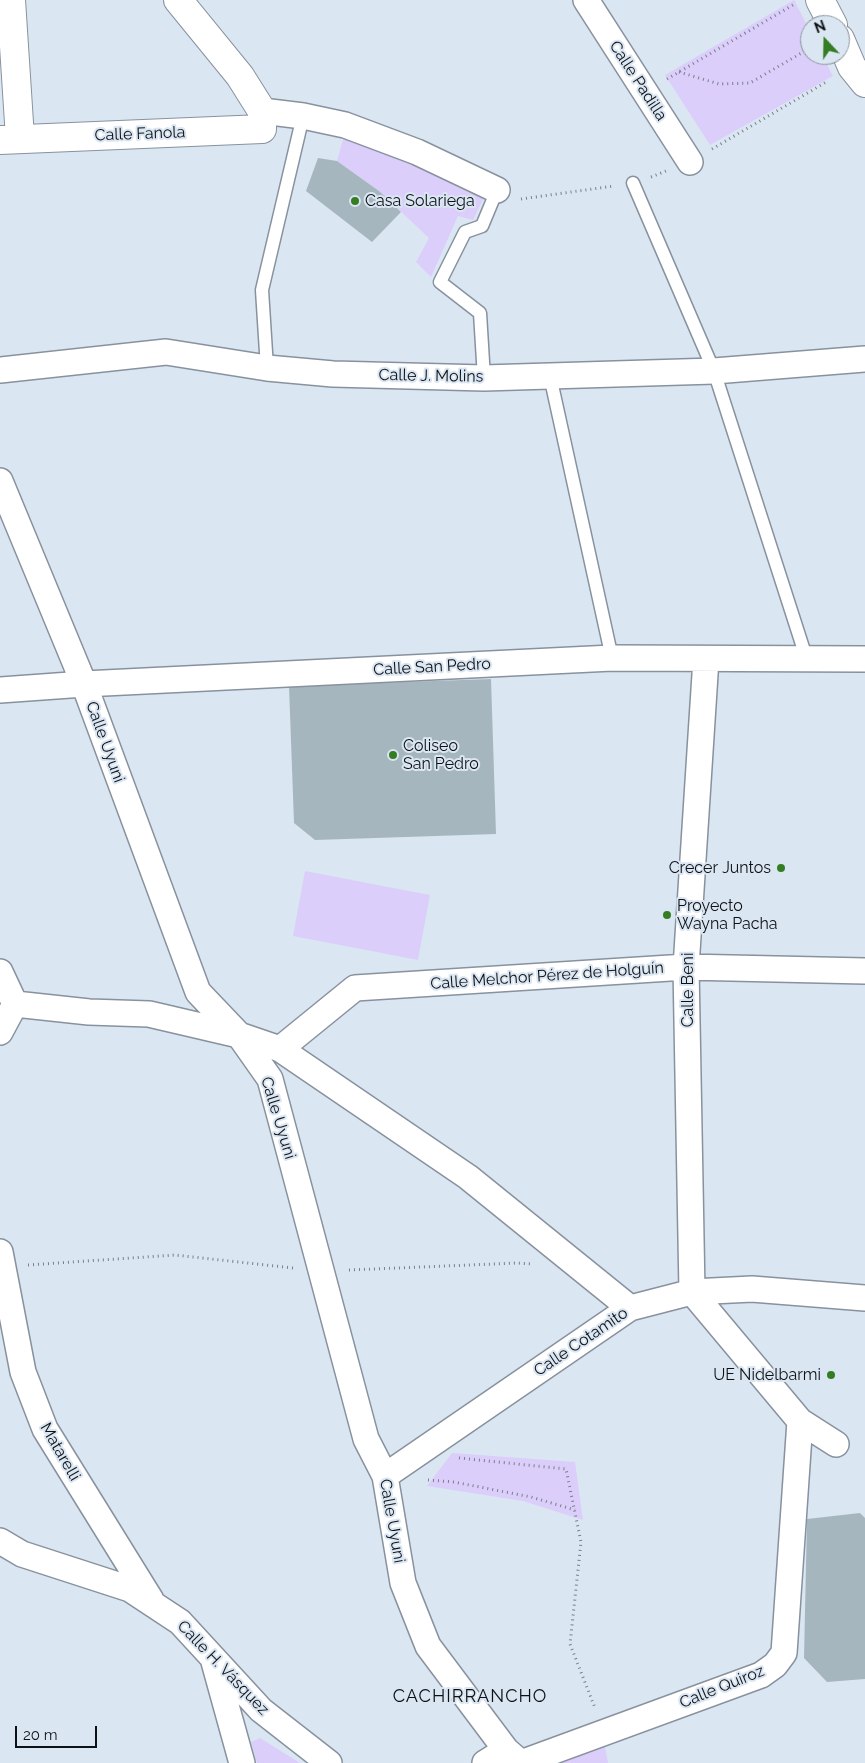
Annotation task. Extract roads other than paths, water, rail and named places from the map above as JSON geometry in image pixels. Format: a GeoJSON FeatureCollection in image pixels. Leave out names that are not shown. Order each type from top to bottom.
{"type":"FeatureCollection","features":[{"type":"Feature","properties":{"kind":"main road"},"geometry":{"type":"LineString","coordinates":[[10,139],[11,0]]}},
{"type":"Feature","properties":{"kind":"main road"},"geometry":{"type":"LineString","coordinates":[[178,0],[240,76],[262,111]]}},
{"type":"Feature","properties":{"kind":"main road"},"geometry":{"type":"LineString","coordinates":[[820,0],[828,15]]}},
{"type":"Feature","properties":{"kind":"main road"},"geometry":{"type":"LineString","coordinates":[[850,59],[858,75]]}},
{"type":"Feature","properties":{"kind":"main road","name":"Calle Fanola"},"geometry":{"type":"LineString","coordinates":[[10,139],[262,129],[262,111]]}},
{"type":"Feature","properties":{"kind":"street","name":"Calle Padilla"},"geometry":{"type":"LineString","coordinates":[[586,0],[690,162]]}},
{"type":"Feature","properties":{"kind":"street"},"geometry":{"type":"LineString","coordinates":[[262,111],[345,124],[417,152],[497,190]]}},
{"type":"Feature","properties":{"kind":"street","name":"Calle J. Molins"},"geometry":{"type":"LineString","coordinates":[[0,370],[166,352],[267,368],[334,374],[484,378],[714,371],[865,359]]}},
{"type":"Feature","properties":{"kind":"street","name":"Calle Uyuni"},"geometry":{"type":"LineString","coordinates":[[0,481],[84,684],[198,992],[239,1034],[270,1079],[366,1439],[385,1476],[403,1583],[428,1646],[514,1757]]}},
{"type":"Feature","properties":{"kind":"street","name":"Calle San Pedro"},"geometry":{"type":"LineString","coordinates":[[0,690],[84,684],[612,658],[865,659]]}},
{"type":"Feature","properties":{"kind":"street","name":"Calle Beni"},"geometry":{"type":"LineString","coordinates":[[692,1292],[686,967],[706,659]]}},
{"type":"Feature","properties":{"kind":"street","name":"Calle Melchor Pérez de Holguín"},"geometry":{"type":"LineString","coordinates":[[280,1049],[355,988],[686,967],[865,971]]}},
{"type":"Feature","properties":{"kind":"street"},"geometry":{"type":"LineString","coordinates":[[0,972],[15,1004]]}},
{"type":"Feature","properties":{"kind":"street"},"geometry":{"type":"LineString","coordinates":[[15,1004],[89,1012],[150,1014],[239,1034],[280,1049],[468,1177],[630,1308]]}},
{"type":"Feature","properties":{"kind":"street"},"geometry":{"type":"LineString","coordinates":[[0,1032],[15,1004]]}},
{"type":"Feature","properties":{"kind":"street","name":"Matarelli"},"geometry":{"type":"LineString","coordinates":[[0,1252],[23,1372],[44,1429],[154,1605]]}},
{"type":"Feature","properties":{"kind":"street","name":"Calle Cotamito"},"geometry":{"type":"LineString","coordinates":[[385,1476],[630,1308],[692,1292],[752,1289],[865,1298]]}},
{"type":"Feature","properties":{"kind":"street"},"geometry":{"type":"LineString","coordinates":[[692,1292],[800,1421],[836,1444]]}},
{"type":"Feature","properties":{"kind":"street","name":"Calle Quiroz"},"geometry":{"type":"LineString","coordinates":[[485,1763],[593,1736],[761,1675],[774,1666],[784,1653],[800,1421]]}},
{"type":"Feature","properties":{"kind":"street","name":"Calle H. Vásquez"},"geometry":{"type":"LineString","coordinates":[[0,1541],[22,1554],[130,1589],[180,1622],[261,1710],[329,1763]]}},
{"type":"Feature","properties":{"kind":"street"},"geometry":{"type":"LineString","coordinates":[[212,1658],[242,1763]]}},
{"type":"Feature","properties":{"kind":"lane"},"geometry":{"type":"LineString","coordinates":[[267,368],[262,290],[303,116]]}},
{"type":"Feature","properties":{"kind":"lane"},"geometry":{"type":"LineString","coordinates":[[633,183],[714,371],[807,660]]}},
{"type":"Feature","properties":{"kind":"lane"},"geometry":{"type":"LineString","coordinates":[[484,378],[480,314],[440,282],[465,232],[482,226],[497,190]]}},
{"type":"Feature","properties":{"kind":"lane"},"geometry":{"type":"LineString","coordinates":[[550,376],[612,658]]}},
{"type":"Feature","properties":{"kind":"place","name":"Casa Solariega"},"geometry":{"type":"Point","coordinates":[355,201]}},
{"type":"Feature","properties":{"kind":"place","name":"Coliseo San Pedro"},"geometry":{"type":"Point","coordinates":[393,755]}},
{"type":"Feature","properties":{"kind":"place","name":"Crecer Juntos"},"geometry":{"type":"Point","coordinates":[781,868]}},
{"type":"Feature","properties":{"kind":"place","name":"Proyecto Wayna Pacha"},"geometry":{"type":"Point","coordinates":[667,915]}},
{"type":"Feature","properties":{"kind":"place","name":"UE Nidelbarmi"},"geometry":{"type":"Point","coordinates":[831,1375]}},
{"type":"Feature","properties":{"kind":"district","name":"CACHIRRANCHO"},"geometry":{"type":"Point","coordinates":[470,1697]}}]}
